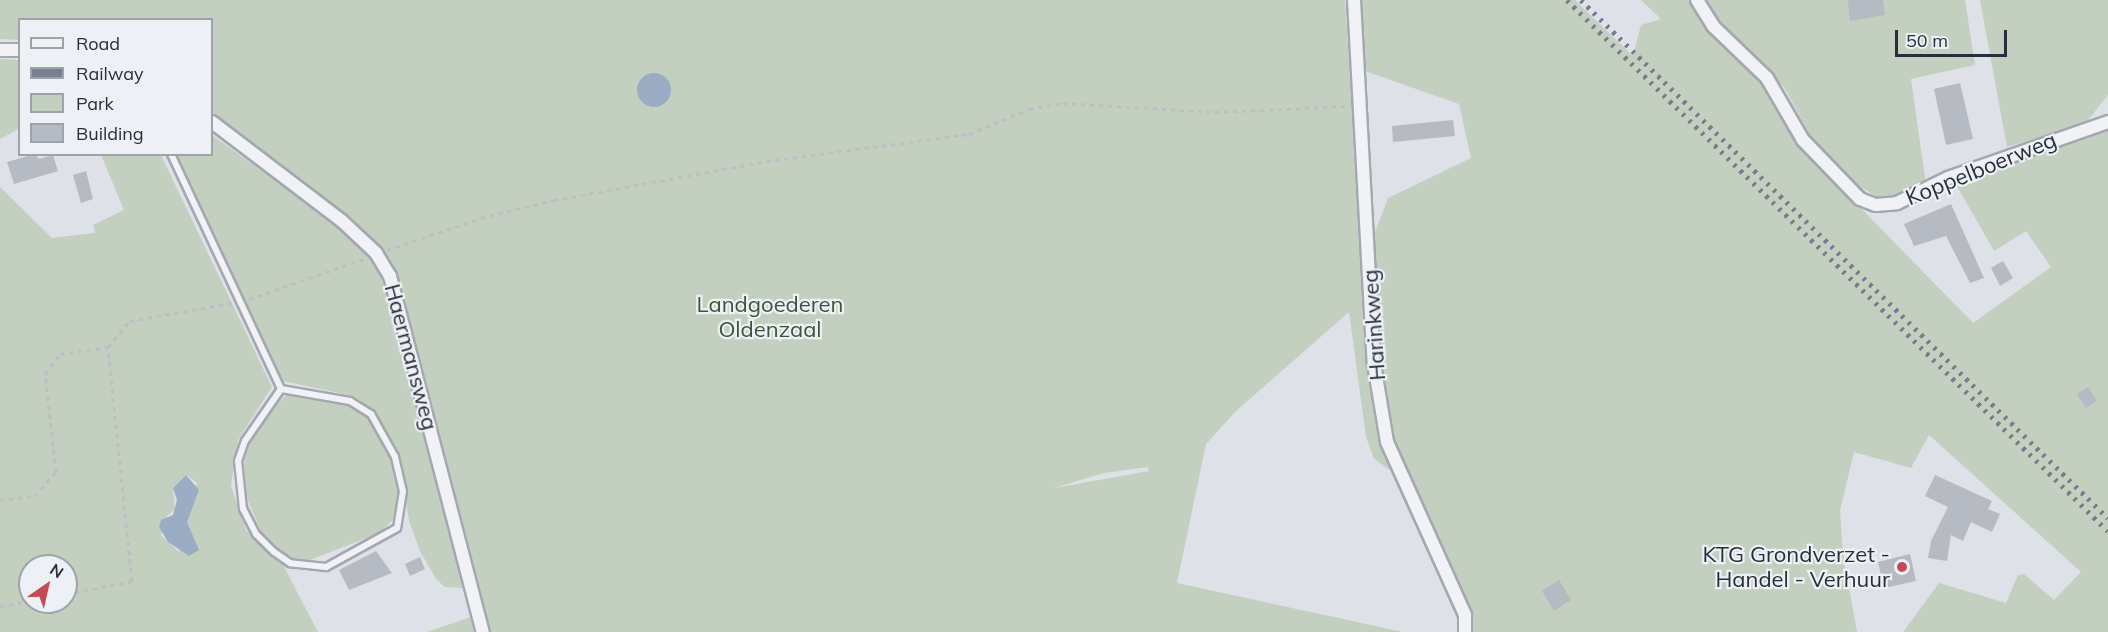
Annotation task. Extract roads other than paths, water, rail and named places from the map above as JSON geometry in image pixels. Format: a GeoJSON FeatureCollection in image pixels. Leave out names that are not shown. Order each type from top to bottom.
{"type":"FeatureCollection","features":[{"type":"Feature","properties":{"kind":"street","name":"Harinkweg"},"geometry":{"type":"LineString","coordinates":[[1354,0],[1362,105],[1374,363],[1386,442],[1465,615],[1465,632]]}},
{"type":"Feature","properties":{"kind":"street","name":"Koppelboerweg"},"geometry":{"type":"LineString","coordinates":[[1697,0],[1713,26],[1767,78],[1803,140],[1860,199],[1876,205],[1897,203],[1948,178],[2108,122]]}},
{"type":"Feature","properties":{"kind":"street"},"geometry":{"type":"LineString","coordinates":[[0,50],[18,50]]}},
{"type":"Feature","properties":{"kind":"street","name":"Haermansweg"},"geometry":{"type":"LineString","coordinates":[[213,123],[342,221],[376,253],[390,276],[483,632]]}},
{"type":"Feature","properties":{"kind":"lane"},"geometry":{"type":"LineString","coordinates":[[172,156],[281,389]]}},
{"type":"Feature","properties":{"kind":"lane"},"geometry":{"type":"LineString","coordinates":[[281,389],[350,401],[371,414],[395,457],[403,491],[397,528],[326,567],[290,563],[273,552],[256,534],[243,509],[238,461],[245,441],[281,389]]}},
{"type":"Feature","properties":{"kind":"water"},"geometry":{"type":"Polygon","coordinates":[[[654,73],[666,78],[671,90],[666,102],[654,107],[642,102],[637,90],[642,78],[654,73]]]}},
{"type":"Feature","properties":{"kind":"water"},"geometry":{"type":"Polygon","coordinates":[[[186,475],[199,490],[187,522],[199,550],[189,556],[168,542],[159,527],[161,520],[173,515],[177,500],[173,488],[186,475]]]}},
{"type":"Feature","properties":{"kind":"railway"},"geometry":{"type":"LineString","coordinates":[[1567,0],[2108,531]]}},
{"type":"Feature","properties":{"kind":"railway"},"geometry":{"type":"LineString","coordinates":[[1581,0],[2108,518]]}},
{"type":"Feature","properties":{"kind":"place","name":"KTG Grondverzet - Handel - Verhuur"},"geometry":{"type":"Point","coordinates":[1902,567]}},
{"type":"Feature","properties":{"kind":"park label","name":"Landgoederen Oldenzaal"},"geometry":{"type":"Point","coordinates":[770,316]}}]}
